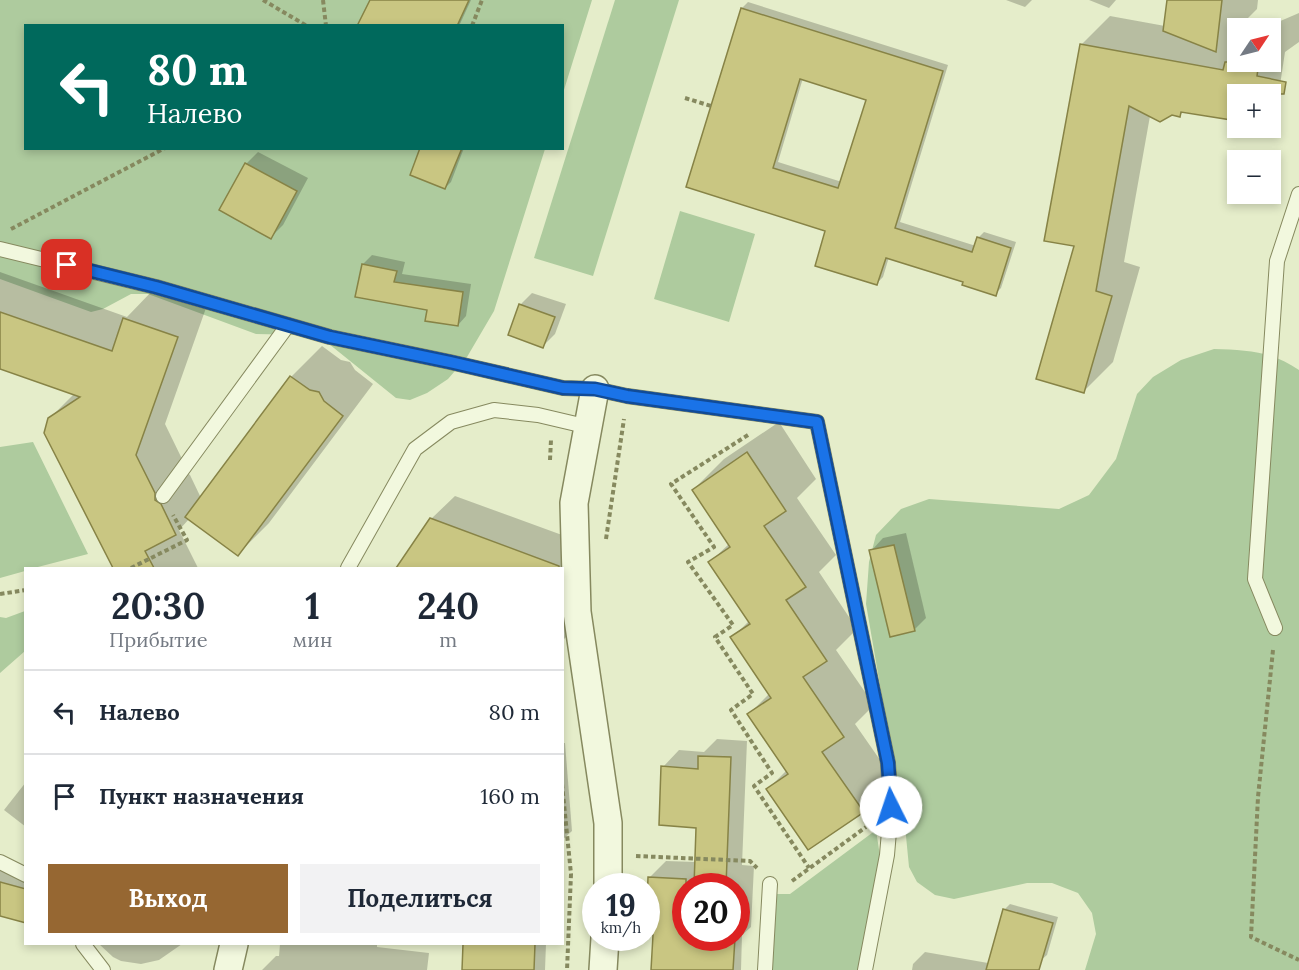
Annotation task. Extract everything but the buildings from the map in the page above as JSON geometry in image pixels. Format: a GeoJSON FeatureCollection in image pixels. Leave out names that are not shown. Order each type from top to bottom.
{"type":"FeatureCollection","features":[{"type":"Feature","properties":{"kind":"street"},"geometry":{"type":"LineString","coordinates":[[595,389],[574,502],[577,612],[608,823],[608,873]]}},
{"type":"Feature","properties":{"kind":"street"},"geometry":{"type":"LineString","coordinates":[[228,970],[234,945]]}},
{"type":"Feature","properties":{"kind":"street"},"geometry":{"type":"LineString","coordinates":[[603,970],[605,951]]}},
{"type":"Feature","properties":{"kind":"lane"},"geometry":{"type":"LineString","coordinates":[[1275,628],[1255,579],[1277,261],[1299,194]]}},
{"type":"Feature","properties":{"kind":"lane"},"geometry":{"type":"LineString","coordinates":[[0,249],[156,287],[330,337],[563,388],[595,389],[627,396],[817,422],[888,763],[891,807],[887,855],[865,970]]}},
{"type":"Feature","properties":{"kind":"lane"},"geometry":{"type":"LineString","coordinates":[[163,496],[288,325]]}},
{"type":"Feature","properties":{"kind":"lane"},"geometry":{"type":"LineString","coordinates":[[349,567],[415,449],[451,422],[494,410],[538,415],[589,427]]}},
{"type":"Feature","properties":{"kind":"lane"},"geometry":{"type":"LineString","coordinates":[[0,862],[24,874]]}},
{"type":"Feature","properties":{"kind":"lane"},"geometry":{"type":"LineString","coordinates":[[765,970],[771,884]]}},
{"type":"Feature","properties":{"kind":"lane"},"geometry":{"type":"LineString","coordinates":[[83,945],[103,970]]}},
{"type":"Feature","properties":{"kind":"path"},"geometry":{"type":"LineString","coordinates":[[263,0],[304,24]]}},
{"type":"Feature","properties":{"kind":"path"},"geometry":{"type":"LineString","coordinates":[[323,0],[326,24]]}},
{"type":"Feature","properties":{"kind":"path"},"geometry":{"type":"LineString","coordinates":[[473,24],[482,0]]}},
{"type":"Feature","properties":{"kind":"path"},"geometry":{"type":"LineString","coordinates":[[685,98],[711,106]]}},
{"type":"Feature","properties":{"kind":"path"},"geometry":{"type":"LineString","coordinates":[[10,230],[161,150]]}},
{"type":"Feature","properties":{"kind":"path"},"geometry":{"type":"LineString","coordinates":[[606,540],[627,396]]}},
{"type":"Feature","properties":{"kind":"path"},"geometry":{"type":"LineString","coordinates":[[742,430],[753,432],[671,483],[714,546],[688,562],[733,625],[715,638],[753,694],[730,710],[772,773],[754,786],[809,868]]}},
{"type":"Feature","properties":{"kind":"path"},"geometry":{"type":"LineString","coordinates":[[133,567],[187,540],[163,496]]}},
{"type":"Feature","properties":{"kind":"path"},"geometry":{"type":"LineString","coordinates":[[0,594],[24,590]]}},
{"type":"Feature","properties":{"kind":"path"},"geometry":{"type":"LineString","coordinates":[[1275,628],[1258,797],[1251,937],[1299,960]]}},
{"type":"Feature","properties":{"kind":"path"},"geometry":{"type":"LineString","coordinates":[[564,804],[571,874],[567,970]]}},
{"type":"Feature","properties":{"kind":"path"},"geometry":{"type":"LineString","coordinates":[[629,856],[750,861],[771,884],[788,884],[870,825]]}},
{"type":"Feature","properties":{"kind":"green space"},"geometry":{"type":"Polygon","coordinates":[[[0,0],[592,0],[564,90],[564,24],[24,24],[24,150],[545,150],[494,311],[467,357],[448,379],[427,393],[410,400],[396,398],[329,344],[304,335],[256,334],[148,294],[131,294],[103,309],[91,312],[0,279],[0,0]]]}},
{"type":"Feature","properties":{"kind":"green space"},"geometry":{"type":"Polygon","coordinates":[[[615,0],[679,0],[593,276],[534,258],[615,0]]]}},
{"type":"Feature","properties":{"kind":"green space"},"geometry":{"type":"Polygon","coordinates":[[[680,211],[755,234],[729,322],[654,299],[680,211]]]}},
{"type":"Feature","properties":{"kind":"green space"},"geometry":{"type":"Polygon","coordinates":[[[1214,349],[1269,355],[1299,370],[1299,970],[1085,970],[1096,934],[1092,913],[1078,893],[1052,883],[1027,883],[954,899],[935,895],[917,882],[909,867],[906,836],[866,604],[869,562],[876,535],[901,509],[929,499],[1059,509],[1089,495],[1116,459],[1137,394],[1153,377],[1181,360],[1214,349]]]}},
{"type":"Feature","properties":{"kind":"green space"},"geometry":{"type":"Polygon","coordinates":[[[33,442],[88,554],[38,567],[24,567],[24,571],[0,578],[0,447],[33,442]]]}},
{"type":"Feature","properties":{"kind":"green space"},"geometry":{"type":"Polygon","coordinates":[[[24,611],[24,652],[0,673],[0,617],[6,618],[24,611]]]}},
{"type":"Feature","properties":{"kind":"green space"},"geometry":{"type":"Polygon","coordinates":[[[876,830],[880,856],[858,970],[772,970],[777,894],[790,894],[876,830]]]}},
{"type":"Feature","properties":{"kind":"route"},"geometry":{"type":"LineString","coordinates":[[67,265],[156,287],[330,337],[563,388],[595,389],[627,396],[817,422],[888,763],[891,807]]}}]}
